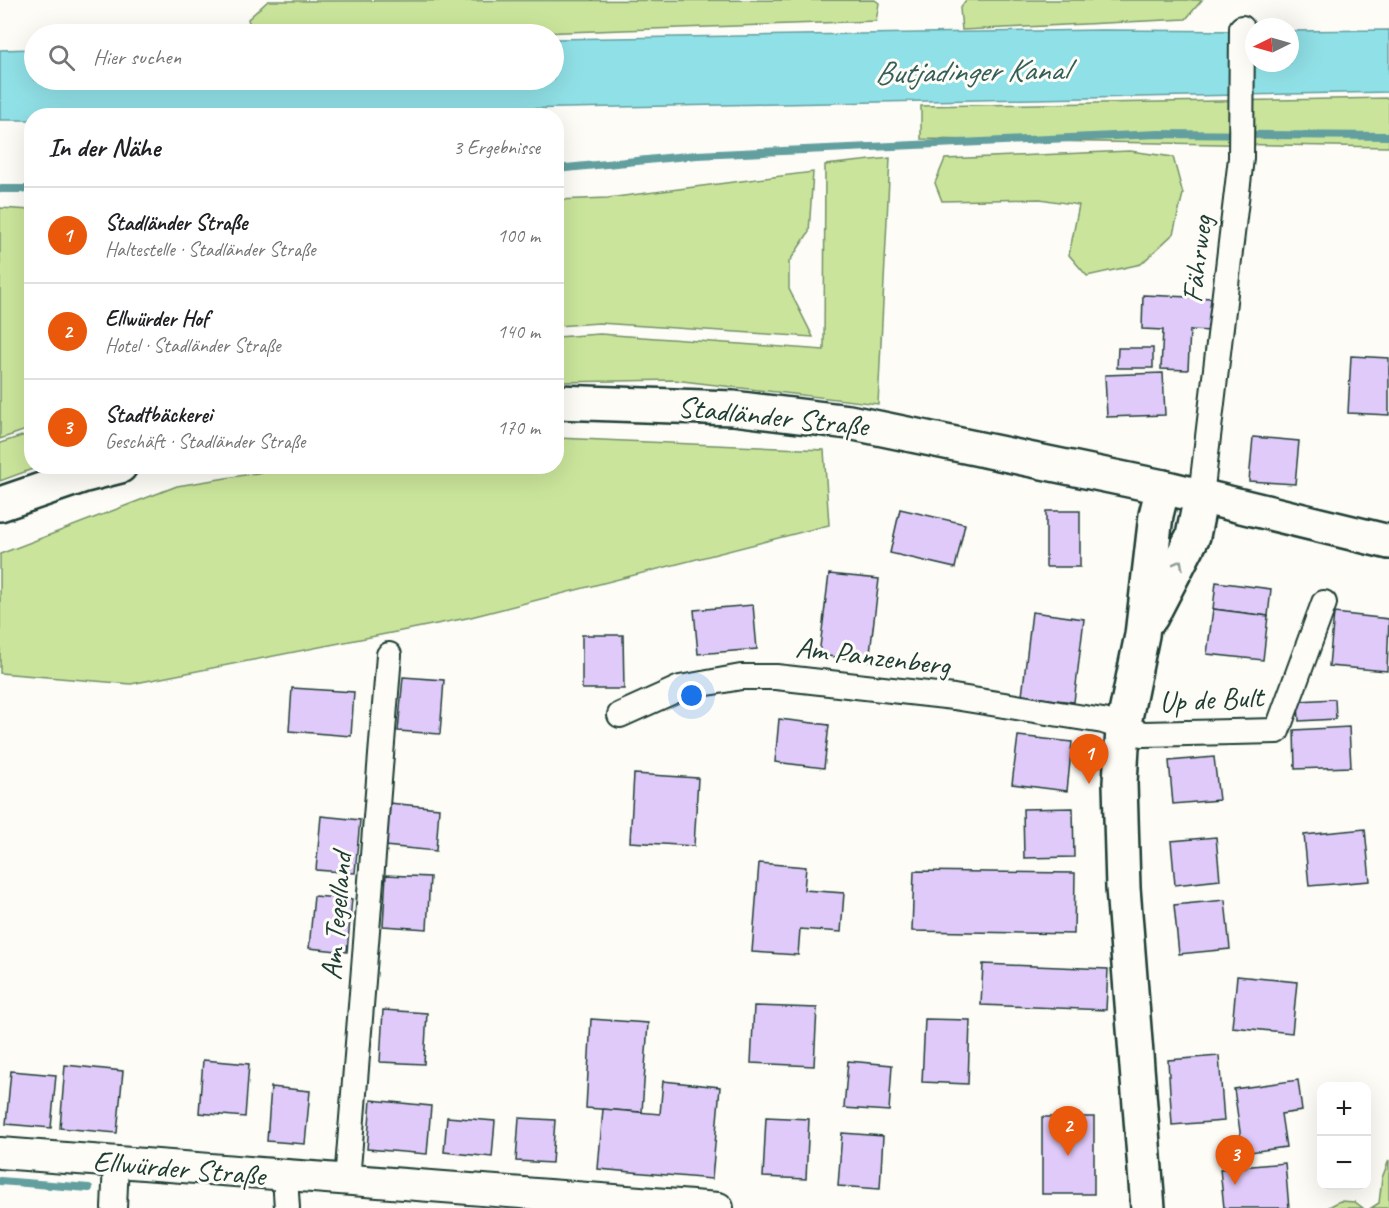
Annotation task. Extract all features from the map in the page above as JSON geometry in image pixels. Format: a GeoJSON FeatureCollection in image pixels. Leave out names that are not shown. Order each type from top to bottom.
{"type":"FeatureCollection","features":[{"type":"Feature","properties":{"kind":"main road","name":"Stadländer Straße"},"geometry":{"type":"LineString","coordinates":[[564,402],[733,408],[849,422],[1163,487],[1389,542]]}},
{"type":"Feature","properties":{"kind":"main road"},"geometry":{"type":"LineString","coordinates":[[0,504],[89,474]]}},
{"type":"Feature","properties":{"kind":"main road"},"geometry":{"type":"LineString","coordinates":[[1148,1208],[1124,888],[1120,783],[1123,728],[1142,635],[1156,515],[1163,487]]}},
{"type":"Feature","properties":{"kind":"main road"},"geometry":{"type":"LineString","coordinates":[[1142,635],[1193,536],[1201,496]]}},
{"type":"Feature","properties":{"kind":"street","name":"Fährweg"},"geometry":{"type":"LineString","coordinates":[[1201,496],[1241,158],[1242,28]]}},
{"type":"Feature","properties":{"kind":"street","name":"Up de Bult"},"geometry":{"type":"LineString","coordinates":[[1123,728],[1143,734],[1277,731],[1324,603]]}},
{"type":"Feature","properties":{"kind":"street","name":"Am Tegelland"},"geometry":{"type":"LineString","coordinates":[[347,1181],[389,655]]}},
{"type":"Feature","properties":{"kind":"street","name":"Am Panzenberg"},"geometry":{"type":"LineString","coordinates":[[620,715],[680,688],[741,677],[776,677],[954,697],[1103,721],[1123,728]]}},
{"type":"Feature","properties":{"kind":"street","name":"Ellwürder Straße"},"geometry":{"type":"LineString","coordinates":[[0,1153],[285,1177],[718,1208]]}},
{"type":"Feature","properties":{"kind":"street"},"geometry":{"type":"LineString","coordinates":[[114,1208],[116,1162]]}},
{"type":"Feature","properties":{"kind":"street"},"geometry":{"type":"LineString","coordinates":[[285,1177],[287,1208]]}},
{"type":"Feature","properties":{"kind":"green space"},"geometry":{"type":"Polygon","coordinates":[[[875,0],[879,3],[876,21],[564,32],[564,24],[249,24],[248,19],[268,1],[875,0]]]}},
{"type":"Feature","properties":{"kind":"green space"},"geometry":{"type":"Polygon","coordinates":[[[966,0],[1202,0],[1186,19],[962,30],[960,8],[966,0]]]}},
{"type":"Feature","properties":{"kind":"green space"},"geometry":{"type":"Polygon","coordinates":[[[1389,98],[1389,147],[921,139],[921,106],[1389,98]]]}},
{"type":"Feature","properties":{"kind":"green space"},"geometry":{"type":"Polygon","coordinates":[[[1130,151],[1173,157],[1183,194],[1173,234],[1141,264],[1087,276],[1069,255],[1079,205],[1040,199],[942,201],[935,183],[945,159],[1130,151]]]}},
{"type":"Feature","properties":{"kind":"green space"},"geometry":{"type":"Polygon","coordinates":[[[890,158],[878,404],[674,380],[564,382],[564,337],[600,334],[824,350],[825,165],[890,158]]]}},
{"type":"Feature","properties":{"kind":"green space"},"geometry":{"type":"Polygon","coordinates":[[[813,172],[809,232],[789,262],[789,289],[813,337],[599,323],[564,326],[564,200],[608,198],[813,172]]]}},
{"type":"Feature","properties":{"kind":"green space"},"geometry":{"type":"Polygon","coordinates":[[[0,208],[24,210],[24,431],[0,439],[0,208]]]}},
{"type":"Feature","properties":{"kind":"green space"},"geometry":{"type":"Polygon","coordinates":[[[24,435],[24,472],[0,481],[0,443],[24,435]]]}},
{"type":"Feature","properties":{"kind":"green space"},"geometry":{"type":"Polygon","coordinates":[[[564,438],[824,450],[829,525],[467,618],[131,684],[0,673],[0,554],[177,486],[251,474],[564,474],[564,438]]]}},
{"type":"Feature","properties":{"kind":"green space"},"geometry":{"type":"Polygon","coordinates":[[[1389,1160],[1389,1208],[1371,1208],[1379,1203],[1382,1178],[1389,1160]]]}},
{"type":"Feature","properties":{"kind":"green space"},"geometry":{"type":"Polygon","coordinates":[[[1340,1201],[1355,1202],[1363,1208],[1327,1208],[1340,1201]]]}},
{"type":"Feature","properties":{"kind":"water","name":"Butjadinger Kanal"},"geometry":{"type":"Polygon","coordinates":[[[1102,30],[1245,31],[1245,72],[1299,72],[1299,31],[1389,30],[1389,92],[564,108],[24,108],[24,120],[0,120],[0,50],[24,49],[24,90],[564,90],[564,39],[1102,30]]]}},
{"type":"Feature","properties":{"kind":"building"},"geometry":{"type":"Polygon","coordinates":[[[1143,295],[1213,298],[1212,331],[1190,330],[1188,370],[1161,369],[1163,330],[1142,329],[1143,295]]]}},
{"type":"Feature","properties":{"kind":"building"},"geometry":{"type":"Polygon","coordinates":[[[1118,348],[1153,348],[1153,368],[1117,368],[1118,348]]]}},
{"type":"Feature","properties":{"kind":"building"},"geometry":{"type":"Polygon","coordinates":[[[1351,356],[1389,358],[1389,415],[1348,413],[1351,356]]]}},
{"type":"Feature","properties":{"kind":"building"},"geometry":{"type":"Polygon","coordinates":[[[1163,373],[1165,415],[1107,417],[1105,375],[1163,373]]]}},
{"type":"Feature","properties":{"kind":"building"},"geometry":{"type":"Polygon","coordinates":[[[1253,437],[1299,441],[1295,484],[1249,481],[1253,437]]]}},
{"type":"Feature","properties":{"kind":"building"},"geometry":{"type":"Polygon","coordinates":[[[900,509],[965,524],[955,568],[890,553],[900,509]]]}},
{"type":"Feature","properties":{"kind":"building"},"geometry":{"type":"Polygon","coordinates":[[[1046,511],[1080,511],[1080,567],[1046,567],[1046,511]]]}},
{"type":"Feature","properties":{"kind":"building"},"geometry":{"type":"Polygon","coordinates":[[[829,574],[879,579],[869,661],[819,655],[829,574]]]}},
{"type":"Feature","properties":{"kind":"building"},"geometry":{"type":"Polygon","coordinates":[[[1216,582],[1271,589],[1268,616],[1213,609],[1216,582]]]}},
{"type":"Feature","properties":{"kind":"building"},"geometry":{"type":"Polygon","coordinates":[[[753,605],[757,649],[698,654],[694,610],[753,605]]]}},
{"type":"Feature","properties":{"kind":"building"},"geometry":{"type":"Polygon","coordinates":[[[1213,609],[1268,616],[1263,660],[1207,654],[1213,609]]]}},
{"type":"Feature","properties":{"kind":"building"},"geometry":{"type":"Polygon","coordinates":[[[1032,612],[1084,619],[1074,702],[1022,696],[1032,612]]]}},
{"type":"Feature","properties":{"kind":"building"},"geometry":{"type":"Polygon","coordinates":[[[1334,613],[1389,619],[1387,671],[1329,666],[1334,613]]]}},
{"type":"Feature","properties":{"kind":"building"},"geometry":{"type":"Polygon","coordinates":[[[582,635],[623,635],[624,689],[582,689],[582,635]]]}},
{"type":"Feature","properties":{"kind":"building"},"geometry":{"type":"Polygon","coordinates":[[[403,677],[444,680],[440,734],[398,731],[403,677]]]}},
{"type":"Feature","properties":{"kind":"building"},"geometry":{"type":"Polygon","coordinates":[[[292,688],[354,692],[351,736],[289,731],[292,688]]]}},
{"type":"Feature","properties":{"kind":"building"},"geometry":{"type":"Polygon","coordinates":[[[1335,699],[1336,719],[1299,721],[1298,701],[1335,699]]]}},
{"type":"Feature","properties":{"kind":"building"},"geometry":{"type":"Polygon","coordinates":[[[779,719],[829,725],[824,768],[775,762],[779,719]]]}},
{"type":"Feature","properties":{"kind":"building"},"geometry":{"type":"Polygon","coordinates":[[[1349,727],[1351,767],[1295,769],[1294,730],[1349,727]]]}},
{"type":"Feature","properties":{"kind":"building"},"geometry":{"type":"Polygon","coordinates":[[[1018,736],[1072,742],[1067,791],[1012,784],[1018,736]]]}},
{"type":"Feature","properties":{"kind":"building"},"geometry":{"type":"Polygon","coordinates":[[[1214,757],[1219,800],[1173,804],[1169,761],[1214,757]]]}},
{"type":"Feature","properties":{"kind":"building"},"geometry":{"type":"Polygon","coordinates":[[[634,774],[698,778],[694,846],[630,842],[634,774]]]}},
{"type":"Feature","properties":{"kind":"building"},"geometry":{"type":"Polygon","coordinates":[[[389,803],[439,808],[436,851],[385,846],[389,803]]]}},
{"type":"Feature","properties":{"kind":"building"},"geometry":{"type":"Polygon","coordinates":[[[1073,808],[1074,857],[1024,858],[1023,809],[1073,808]]]}},
{"type":"Feature","properties":{"kind":"building"},"geometry":{"type":"Polygon","coordinates":[[[321,816],[360,820],[355,873],[316,870],[321,816]]]}},
{"type":"Feature","properties":{"kind":"building"},"geometry":{"type":"Polygon","coordinates":[[[1365,829],[1370,881],[1309,886],[1304,835],[1365,829]]]}},
{"type":"Feature","properties":{"kind":"building"},"geometry":{"type":"Polygon","coordinates":[[[1216,837],[1220,880],[1175,885],[1171,841],[1216,837]]]}},
{"type":"Feature","properties":{"kind":"building"},"geometry":{"type":"Polygon","coordinates":[[[759,863],[806,867],[804,890],[844,893],[841,932],[800,929],[798,955],[752,952],[759,863]]]}},
{"type":"Feature","properties":{"kind":"building"},"geometry":{"type":"Polygon","coordinates":[[[914,871],[1075,873],[1074,934],[912,931],[914,871]]]}},
{"type":"Feature","properties":{"kind":"building"},"geometry":{"type":"Polygon","coordinates":[[[386,875],[430,877],[427,929],[383,926],[386,875]]]}},
{"type":"Feature","properties":{"kind":"building"},"geometry":{"type":"Polygon","coordinates":[[[314,896],[352,899],[347,952],[309,948],[314,896]]]}},
{"type":"Feature","properties":{"kind":"building"},"geometry":{"type":"Polygon","coordinates":[[[1225,900],[1230,949],[1179,954],[1174,905],[1225,900]]]}},
{"type":"Feature","properties":{"kind":"building"},"geometry":{"type":"Polygon","coordinates":[[[983,964],[1108,969],[1106,1010],[981,1005],[983,964]]]}},
{"type":"Feature","properties":{"kind":"building"},"geometry":{"type":"Polygon","coordinates":[[[1237,976],[1297,982],[1292,1033],[1232,1027],[1237,976]]]}},
{"type":"Feature","properties":{"kind":"building"},"geometry":{"type":"Polygon","coordinates":[[[754,1006],[817,1008],[814,1066],[751,1063],[754,1006]]]}},
{"type":"Feature","properties":{"kind":"building"},"geometry":{"type":"Polygon","coordinates":[[[383,1010],[427,1013],[424,1064],[380,1062],[383,1010]]]}},
{"type":"Feature","properties":{"kind":"building"},"geometry":{"type":"Polygon","coordinates":[[[591,1019],[648,1023],[642,1112],[586,1108],[591,1019]]]}},
{"type":"Feature","properties":{"kind":"building"},"geometry":{"type":"Polygon","coordinates":[[[925,1019],[970,1020],[968,1084],[922,1082],[925,1019]]]}},
{"type":"Feature","properties":{"kind":"building"},"geometry":{"type":"Polygon","coordinates":[[[1219,1056],[1224,1121],[1172,1125],[1168,1060],[1219,1056]]]}},
{"type":"Feature","properties":{"kind":"building"},"geometry":{"type":"Polygon","coordinates":[[[203,1060],[249,1064],[245,1117],[199,1113],[203,1060]]]}},
{"type":"Feature","properties":{"kind":"building"},"geometry":{"type":"Polygon","coordinates":[[[848,1061],[892,1065],[889,1111],[844,1108],[848,1061]]]}},
{"type":"Feature","properties":{"kind":"building"},"geometry":{"type":"Polygon","coordinates":[[[65,1065],[123,1071],[117,1133],[60,1128],[65,1065]]]}},
{"type":"Feature","properties":{"kind":"building"},"geometry":{"type":"Polygon","coordinates":[[[11,1071],[56,1075],[51,1128],[6,1124],[11,1071]]]}},
{"type":"Feature","properties":{"kind":"building"},"geometry":{"type":"Polygon","coordinates":[[[1298,1080],[1302,1111],[1281,1114],[1286,1147],[1243,1153],[1234,1089],[1298,1080]]]}},
{"type":"Feature","properties":{"kind":"building"},"geometry":{"type":"Polygon","coordinates":[[[663,1081],[720,1087],[712,1179],[598,1169],[603,1109],[660,1114],[663,1081]]]}},
{"type":"Feature","properties":{"kind":"building"},"geometry":{"type":"Polygon","coordinates":[[[271,1087],[310,1091],[305,1144],[267,1141],[271,1087]]]}},
{"type":"Feature","properties":{"kind":"building"},"geometry":{"type":"Polygon","coordinates":[[[371,1100],[431,1106],[427,1154],[367,1149],[371,1100]]]}},
{"type":"Feature","properties":{"kind":"building"},"geometry":{"type":"Polygon","coordinates":[[[447,1117],[495,1121],[492,1157],[444,1152],[447,1117]]]}},
{"type":"Feature","properties":{"kind":"building"},"geometry":{"type":"Polygon","coordinates":[[[766,1117],[809,1119],[806,1179],[763,1177],[766,1117]]]}},
{"type":"Feature","properties":{"kind":"building"},"geometry":{"type":"Polygon","coordinates":[[[1042,1117],[1094,1117],[1094,1194],[1042,1194],[1042,1117]]]}},
{"type":"Feature","properties":{"kind":"building"},"geometry":{"type":"Polygon","coordinates":[[[519,1118],[555,1120],[552,1163],[516,1161],[519,1118]]]}},
{"type":"Feature","properties":{"kind":"building"},"geometry":{"type":"Polygon","coordinates":[[[842,1133],[883,1136],[880,1189],[838,1186],[842,1133]]]}},
{"type":"Feature","properties":{"kind":"building"},"geometry":{"type":"Polygon","coordinates":[[[1285,1163],[1289,1208],[1224,1208],[1220,1169],[1285,1163]]]}},
{"type":"Feature","properties":{"kind":"waterway"},"geometry":{"type":"LineString","coordinates":[[564,168],[697,155],[1158,134],[1389,136]]}},
{"type":"Feature","properties":{"kind":"waterway"},"geometry":{"type":"LineString","coordinates":[[0,189],[24,189]]}},
{"type":"Feature","properties":{"kind":"waterway"},"geometry":{"type":"LineString","coordinates":[[0,1181],[89,1188]]}},
{"type":"Feature","properties":{"kind":"place","name":"Stadländer Straße"},"geometry":{"type":"Point","coordinates":[1089,784]}},
{"type":"Feature","properties":{"kind":"place","name":"Ellwürder Hof"},"geometry":{"type":"Point","coordinates":[1068,1156]}},
{"type":"Feature","properties":{"kind":"place","name":"Stadtbäckerei"},"geometry":{"type":"Point","coordinates":[1235,1185]}}]}
